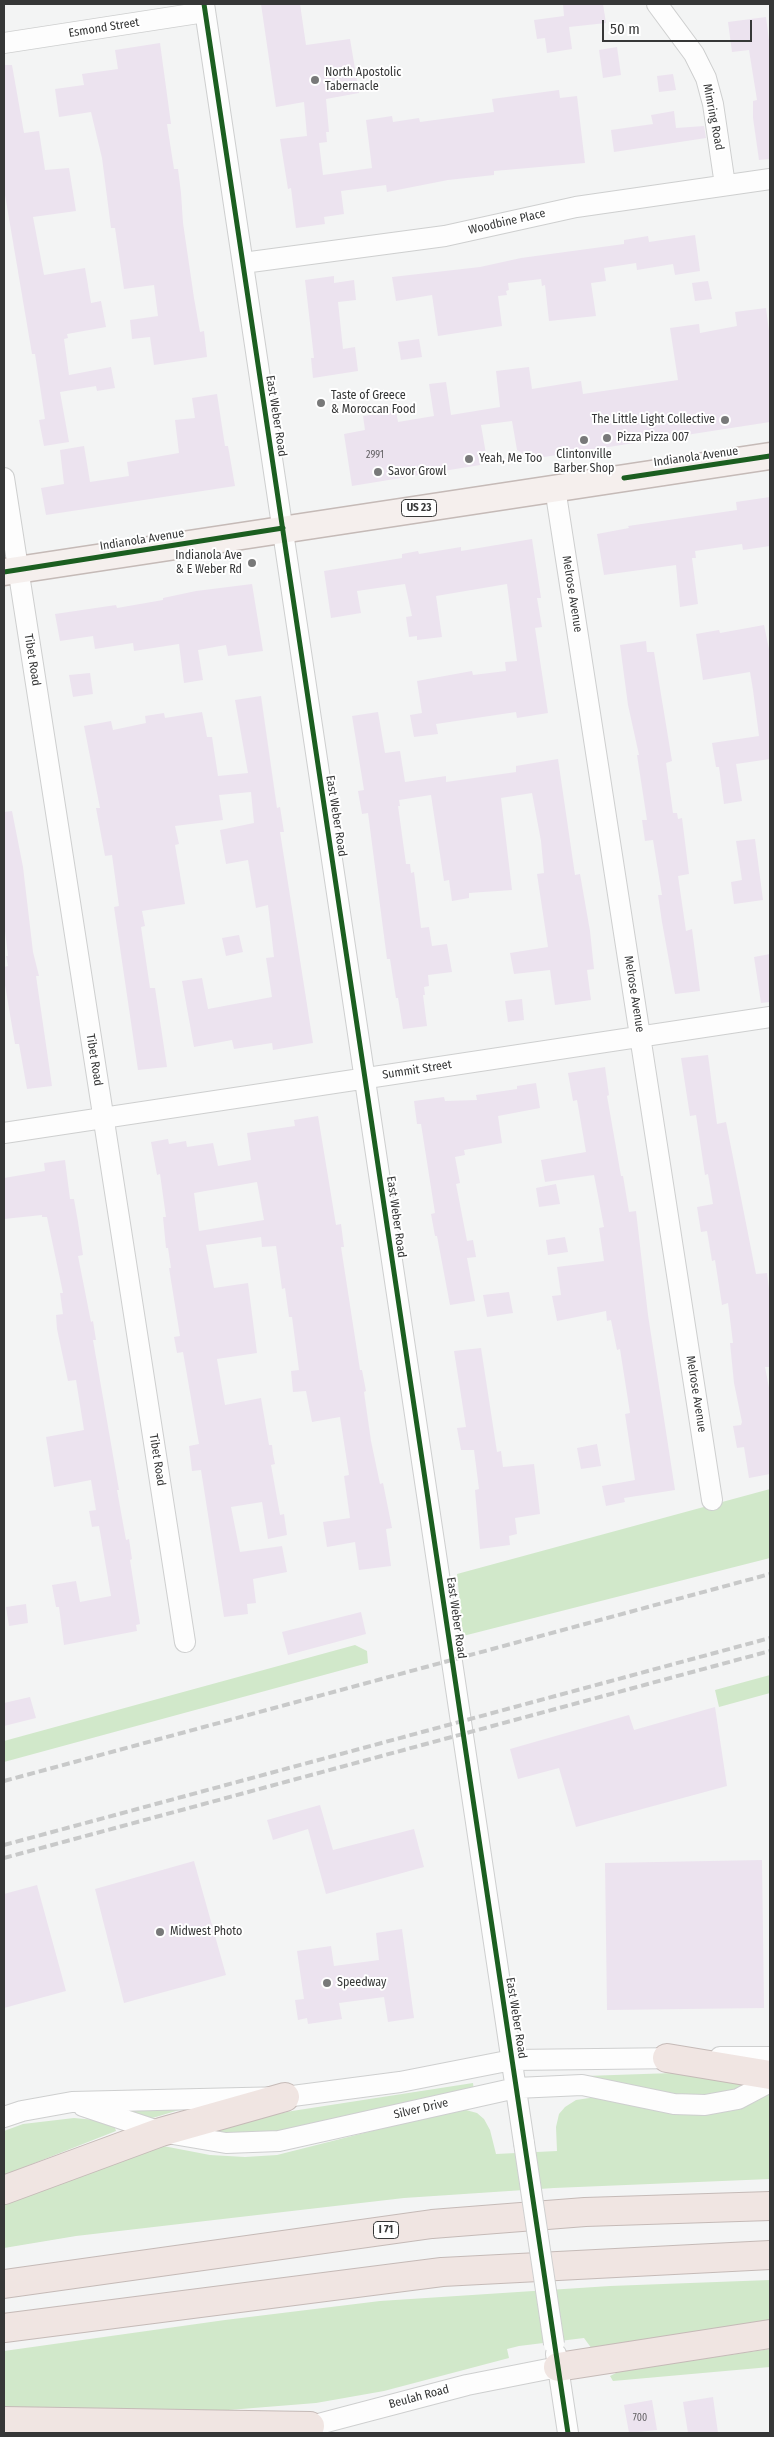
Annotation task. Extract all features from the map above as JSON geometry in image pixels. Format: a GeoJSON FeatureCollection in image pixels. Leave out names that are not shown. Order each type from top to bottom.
{"type":"FeatureCollection","features":[{"type":"Feature","properties":{"kind":"highway"},"geometry":{"type":"LineString","coordinates":[[667,2058],[770,2075]]}},
{"type":"Feature","properties":{"kind":"highway"},"geometry":{"type":"LineString","coordinates":[[4,2190],[161,2132],[286,2097]]}},
{"type":"Feature","properties":{"kind":"highway","name":"I 71"},"geometry":{"type":"LineString","coordinates":[[4,2284],[432,2224],[585,2212],[770,2206]]}},
{"type":"Feature","properties":{"kind":"highway"},"geometry":{"type":"LineString","coordinates":[[4,2328],[442,2272],[770,2255]]}},
{"type":"Feature","properties":{"kind":"highway"},"geometry":{"type":"LineString","coordinates":[[556,2355],[770,2334]]}},
{"type":"Feature","properties":{"kind":"highway"},"geometry":{"type":"LineString","coordinates":[[4,2421],[310,2426]]}},
{"type":"Feature","properties":{"kind":"main road","name":"Indianola Avenue"},"geometry":{"type":"LineString","coordinates":[[11,571],[283,528],[770,456]]}},
{"type":"Feature","properties":{"kind":"street","name":"Mimring Road"},"geometry":{"type":"LineString","coordinates":[[657,4],[694,54],[706,78],[725,186]]}},
{"type":"Feature","properties":{"kind":"street","name":"Esmond Street"},"geometry":{"type":"LineString","coordinates":[[4,43],[205,8]]}},
{"type":"Feature","properties":{"kind":"street","name":"East Weber Road"},"geometry":{"type":"LineString","coordinates":[[205,8],[568,2433]]}},
{"type":"Feature","properties":{"kind":"street","name":"Woodbine Place"},"geometry":{"type":"LineString","coordinates":[[243,263],[445,236],[576,207],[770,179]]}},
{"type":"Feature","properties":{"kind":"street","name":"Tibet Road"},"geometry":{"type":"LineString","coordinates":[[4,478],[11,571],[103,1118],[185,1642]]}},
{"type":"Feature","properties":{"kind":"street","name":"Melrose Avenue"},"geometry":{"type":"LineString","coordinates":[[556,488],[712,1500]]}},
{"type":"Feature","properties":{"kind":"street","name":"Summit Street"},"geometry":{"type":"LineString","coordinates":[[4,1133],[770,1017]]}},
{"type":"Feature","properties":{"kind":"street","name":"Silver Drive"},"geometry":{"type":"LineString","coordinates":[[4,2117],[22,2111],[72,2102],[286,2097],[400,2082],[512,2060],[770,2057]]}},
{"type":"Feature","properties":{"kind":"street","name":"Silver Drive"},"geometry":{"type":"LineString","coordinates":[[72,2102],[161,2132],[226,2143],[279,2140],[516,2088],[582,2085],[674,2104],[705,2105],[738,2099],[770,2082]]}},
{"type":"Feature","properties":{"kind":"street","name":"Beulah Road"},"geometry":{"type":"LineString","coordinates":[[282,2433],[467,2385],[556,2355]]}},
{"type":"Feature","properties":{"kind":"green space"},"geometry":{"type":"Polygon","coordinates":[[[770,1489],[770,1558],[463,1636],[457,1574],[770,1489]]]}},
{"type":"Feature","properties":{"kind":"green space"},"geometry":{"type":"Polygon","coordinates":[[[355,1645],[367,1651],[368,1663],[4,1762],[4,1741],[355,1645]]]}},
{"type":"Feature","properties":{"kind":"green space"},"geometry":{"type":"Polygon","coordinates":[[[770,1675],[770,1693],[719,1707],[715,1690],[770,1675]]]}},
{"type":"Feature","properties":{"kind":"green space"},"geometry":{"type":"Polygon","coordinates":[[[673,2073],[742,2082],[741,2089],[703,2096],[681,2096],[585,2076],[673,2073]]]}},
{"type":"Feature","properties":{"kind":"green space"},"geometry":{"type":"Polygon","coordinates":[[[473,2083],[474,2091],[285,2135],[217,2138],[207,2128],[292,2111],[473,2083]]]}},
{"type":"Feature","properties":{"kind":"green space"},"geometry":{"type":"Polygon","coordinates":[[[770,2093],[770,2179],[554,2188],[404,2198],[76,2236],[4,2248],[4,2202],[158,2145],[210,2155],[245,2157],[277,2155],[455,2110],[466,2110],[477,2113],[484,2119],[490,2130],[496,2154],[557,2151],[556,2127],[559,2114],[565,2107],[576,2100],[596,2097],[654,2109],[770,2093]]]}},
{"type":"Feature","properties":{"kind":"green space"},"geometry":{"type":"Polygon","coordinates":[[[102,2098],[189,2107],[146,2120],[102,2098]]]}},
{"type":"Feature","properties":{"kind":"green space"},"geometry":{"type":"Polygon","coordinates":[[[74,2118],[96,2120],[114,2125],[116,2131],[4,2175],[4,2131],[23,2124],[74,2118]]]}},
{"type":"Feature","properties":{"kind":"green space"},"geometry":{"type":"Polygon","coordinates":[[[770,2280],[770,2324],[592,2349],[584,2338],[519,2346],[507,2349],[509,2358],[384,2391],[316,2403],[191,2413],[4,2411],[4,2351],[225,2320],[380,2301],[610,2286],[770,2280]]]}},
{"type":"Feature","properties":{"kind":"green space"},"geometry":{"type":"Polygon","coordinates":[[[770,2349],[770,2367],[613,2381],[610,2376],[620,2371],[770,2349]]]}},
{"type":"Feature","properties":{"kind":"building"},"geometry":{"type":"Polygon","coordinates":[[[261,4],[300,4],[306,45],[350,39],[359,93],[326,99],[329,132],[326,132],[327,142],[319,143],[323,175],[372,168],[366,120],[392,116],[393,122],[419,118],[420,122],[494,112],[492,99],[559,90],[560,98],[577,96],[585,163],[494,171],[494,175],[448,180],[387,192],[386,185],[341,191],[344,214],[324,217],[325,224],[296,228],[291,188],[288,189],[280,139],[307,136],[304,102],[276,107],[261,4]]]}},
{"type":"Feature","properties":{"kind":"building"},"geometry":{"type":"Polygon","coordinates":[[[563,4],[603,4],[606,23],[569,27],[572,49],[547,53],[545,38],[537,39],[534,20],[564,16],[563,4]]]}},
{"type":"Feature","properties":{"kind":"building"},"geometry":{"type":"Polygon","coordinates":[[[766,17],[770,48],[770,159],[759,160],[753,118],[753,101],[757,100],[749,50],[732,52],[728,22],[766,17]]]}},
{"type":"Feature","properties":{"kind":"building"},"geometry":{"type":"Polygon","coordinates":[[[160,43],[171,124],[167,124],[174,169],[178,169],[183,223],[194,298],[200,332],[204,331],[207,357],[154,365],[150,337],[132,339],[130,320],[158,316],[154,285],[124,289],[115,228],[111,228],[102,158],[91,112],[59,117],[55,89],[84,85],[82,74],[118,69],[115,50],[160,43]]]}},
{"type":"Feature","properties":{"kind":"building"},"geometry":{"type":"Polygon","coordinates":[[[617,47],[621,75],[603,78],[599,50],[617,47]]]}},
{"type":"Feature","properties":{"kind":"building"},"geometry":{"type":"Polygon","coordinates":[[[4,65],[12,65],[24,133],[39,131],[45,170],[69,168],[76,211],[33,217],[44,275],[85,268],[91,303],[101,301],[106,327],[67,334],[68,338],[64,339],[69,375],[111,367],[115,388],[97,391],[96,386],[60,392],[69,442],[44,446],[39,420],[45,419],[35,354],[32,354],[4,189],[4,65]]]}},
{"type":"Feature","properties":{"kind":"building"},"geometry":{"type":"Polygon","coordinates":[[[673,74],[676,90],[659,92],[657,76],[673,74]]]}},
{"type":"Feature","properties":{"kind":"building"},"geometry":{"type":"Polygon","coordinates":[[[674,111],[676,128],[704,126],[706,138],[614,152],[611,130],[653,124],[651,115],[674,111]]]}},
{"type":"Feature","properties":{"kind":"building"},"geometry":{"type":"Polygon","coordinates":[[[695,235],[700,271],[675,275],[673,264],[637,270],[636,263],[604,268],[606,281],[591,283],[596,316],[549,321],[545,285],[542,286],[541,279],[508,283],[509,290],[506,291],[507,295],[498,296],[502,326],[438,336],[432,295],[396,301],[392,277],[480,267],[521,258],[624,244],[624,240],[648,236],[649,242],[695,235]]]}},
{"type":"Feature","properties":{"kind":"building"},"geometry":{"type":"Polygon","coordinates":[[[334,276],[334,283],[354,280],[356,300],[338,302],[343,349],[355,347],[358,371],[313,378],[311,358],[314,358],[305,280],[334,276]]]}},
{"type":"Feature","properties":{"kind":"building"},"geometry":{"type":"Polygon","coordinates":[[[708,281],[712,299],[695,301],[692,283],[708,281]]]}},
{"type":"Feature","properties":{"kind":"building"},"geometry":{"type":"Polygon","coordinates":[[[766,308],[770,339],[770,422],[531,459],[517,450],[512,421],[481,425],[486,454],[478,455],[480,465],[352,486],[344,434],[365,430],[363,416],[396,411],[398,422],[434,416],[429,384],[446,382],[451,415],[500,407],[496,371],[529,367],[532,389],[581,381],[583,394],[678,380],[670,328],[699,324],[700,333],[737,326],[735,312],[766,308]]]}},
{"type":"Feature","properties":{"kind":"building"},"geometry":{"type":"Polygon","coordinates":[[[419,339],[422,357],[401,360],[398,342],[419,339]]]}},
{"type":"Feature","properties":{"kind":"building"},"geometry":{"type":"Polygon","coordinates":[[[217,394],[225,446],[228,446],[235,486],[46,515],[41,488],[64,484],[60,450],[84,446],[90,482],[129,476],[127,462],[179,453],[175,420],[195,418],[192,398],[217,394]]]}},
{"type":"Feature","properties":{"kind":"building"},"geometry":{"type":"Polygon","coordinates":[[[770,497],[770,546],[743,550],[742,544],[695,551],[696,558],[692,558],[698,604],[680,607],[676,565],[604,575],[597,534],[629,528],[628,526],[737,510],[736,502],[770,497]]]}},
{"type":"Feature","properties":{"kind":"building"},"geometry":{"type":"Polygon","coordinates":[[[532,539],[541,598],[537,598],[542,627],[535,628],[548,713],[517,718],[516,712],[436,724],[438,734],[414,737],[410,715],[422,713],[417,681],[472,671],[473,675],[506,671],[505,662],[517,661],[507,584],[436,596],[442,637],[417,640],[417,636],[409,637],[406,617],[412,616],[405,584],[357,591],[361,613],[331,618],[324,571],[402,558],[402,554],[418,551],[419,554],[461,547],[461,551],[532,539]]]}},
{"type":"Feature","properties":{"kind":"building"},"geometry":{"type":"Polygon","coordinates":[[[252,584],[263,651],[228,656],[226,645],[198,650],[203,680],[184,683],[179,644],[134,651],[133,643],[95,649],[93,636],[60,641],[55,614],[116,605],[117,608],[163,600],[163,598],[196,591],[252,584]]]}},
{"type":"Feature","properties":{"kind":"building"},"geometry":{"type":"Polygon","coordinates":[[[764,625],[770,654],[770,759],[736,764],[742,801],[724,804],[719,767],[716,767],[712,743],[759,736],[753,690],[750,672],[703,680],[696,634],[719,630],[720,633],[764,625]]]}},
{"type":"Feature","properties":{"kind":"building"},"geometry":{"type":"Polygon","coordinates":[[[646,641],[647,652],[654,652],[672,761],[666,763],[673,813],[677,813],[678,819],[682,818],[689,874],[678,876],[686,931],[692,929],[700,991],[675,994],[658,895],[662,895],[653,840],[645,841],[642,820],[647,820],[637,755],[639,755],[628,705],[620,645],[646,641]]]}},
{"type":"Feature","properties":{"kind":"building"},"geometry":{"type":"Polygon","coordinates":[[[90,673],[93,694],[73,697],[69,675],[90,673]]]}},
{"type":"Feature","properties":{"kind":"building"},"geometry":{"type":"Polygon","coordinates":[[[261,696],[277,808],[280,807],[284,832],[280,832],[313,1043],[273,1050],[272,1043],[234,1049],[232,1040],[194,1047],[182,981],[202,978],[208,1009],[272,997],[266,958],[274,957],[268,905],[256,908],[248,860],[226,864],[220,830],[254,823],[251,792],[219,795],[223,820],[175,826],[179,844],[175,845],[185,904],[142,911],[145,926],[141,927],[150,988],[155,988],[167,1067],[138,1070],[114,907],[119,906],[112,855],[105,856],[96,808],[100,808],[84,726],[111,721],[113,730],[146,723],[145,716],[164,713],[165,718],[202,712],[207,737],[212,737],[218,776],[248,773],[235,700],[261,696]]]}},
{"type":"Feature","properties":{"kind":"building"},"geometry":{"type":"Polygon","coordinates":[[[378,712],[385,753],[400,751],[405,782],[446,776],[446,782],[516,772],[516,766],[558,759],[575,875],[580,874],[590,931],[594,969],[587,970],[591,1000],[555,1005],[550,970],[514,974],[510,953],[548,947],[537,874],[544,873],[541,841],[532,793],[501,798],[512,890],[469,893],[469,898],[452,901],[449,880],[444,881],[431,795],[399,800],[400,806],[398,806],[406,864],[410,864],[411,873],[414,872],[421,928],[429,927],[432,946],[447,944],[452,972],[428,975],[429,986],[424,987],[425,995],[423,995],[427,1026],[403,1029],[390,959],[387,959],[368,813],[362,814],[358,791],[364,790],[352,716],[378,712]]]}},
{"type":"Feature","properties":{"kind":"building"},"geometry":{"type":"Polygon","coordinates":[[[12,811],[23,867],[33,952],[39,976],[36,976],[52,1086],[27,1089],[19,1044],[15,1044],[4,979],[4,967],[8,966],[6,956],[8,956],[4,923],[4,812],[12,811]]]}},
{"type":"Feature","properties":{"kind":"building"},"geometry":{"type":"Polygon","coordinates":[[[755,839],[763,900],[734,904],[731,882],[742,880],[736,841],[755,839]]]}},
{"type":"Feature","properties":{"kind":"building"},"geometry":{"type":"Polygon","coordinates":[[[239,935],[243,952],[226,956],[222,938],[239,935]]]}},
{"type":"Feature","properties":{"kind":"building"},"geometry":{"type":"Polygon","coordinates":[[[770,954],[770,1002],[761,1003],[754,957],[770,954]]]}},
{"type":"Feature","properties":{"kind":"building"},"geometry":{"type":"Polygon","coordinates":[[[522,999],[524,1020],[508,1022],[505,1001],[522,999]]]}},
{"type":"Feature","properties":{"kind":"building"},"geometry":{"type":"Polygon","coordinates":[[[708,1055],[717,1124],[726,1122],[756,1274],[767,1273],[770,1297],[770,1367],[765,1367],[770,1393],[770,1474],[749,1478],[744,1447],[737,1448],[733,1426],[741,1425],[742,1422],[734,1383],[730,1343],[733,1343],[728,1303],[722,1305],[715,1260],[712,1261],[707,1231],[701,1232],[697,1207],[713,1204],[708,1174],[705,1175],[696,1115],[690,1116],[681,1058],[708,1055]]]}},
{"type":"Feature","properties":{"kind":"building"},"geometry":{"type":"Polygon","coordinates":[[[605,1067],[609,1095],[607,1096],[621,1176],[623,1176],[629,1212],[636,1211],[648,1315],[675,1490],[624,1498],[625,1502],[606,1506],[602,1486],[635,1480],[625,1414],[630,1413],[620,1349],[617,1350],[611,1320],[607,1321],[606,1311],[557,1321],[552,1296],[561,1295],[557,1267],[604,1261],[599,1228],[604,1227],[594,1175],[545,1182],[541,1160],[586,1152],[577,1100],[573,1101],[568,1073],[605,1067]]]}},
{"type":"Feature","properties":{"kind":"building"},"geometry":{"type":"Polygon","coordinates":[[[536,1083],[540,1108],[498,1116],[502,1143],[464,1150],[465,1155],[455,1157],[460,1183],[456,1184],[467,1241],[473,1240],[476,1257],[467,1258],[475,1301],[450,1305],[431,1214],[435,1213],[421,1124],[417,1124],[414,1101],[444,1097],[445,1101],[477,1100],[476,1095],[517,1089],[517,1086],[536,1083]]]}},
{"type":"Feature","properties":{"kind":"building"},"geometry":{"type":"Polygon","coordinates":[[[318,1116],[336,1225],[341,1224],[344,1247],[341,1247],[360,1370],[362,1370],[366,1391],[364,1392],[371,1441],[380,1484],[383,1483],[392,1528],[386,1529],[391,1566],[359,1570],[355,1542],[327,1547],[323,1522],[350,1518],[344,1476],[349,1475],[340,1417],[312,1422],[306,1391],[293,1392],[291,1371],[299,1370],[292,1317],[289,1317],[285,1288],[282,1289],[276,1246],[262,1247],[261,1237],[206,1245],[214,1288],[248,1283],[257,1353],[217,1359],[225,1405],[261,1398],[269,1445],[272,1445],[275,1464],[271,1465],[280,1515],[284,1514],[287,1535],[268,1539],[262,1502],[231,1507],[240,1552],[282,1546],[287,1572],[253,1579],[256,1603],[247,1604],[248,1614],[224,1617],[201,1470],[192,1471],[189,1446],[199,1444],[183,1352],[177,1353],[174,1337],[180,1336],[169,1268],[171,1268],[168,1248],[166,1248],[163,1217],[166,1217],[160,1174],[157,1175],[151,1142],[168,1139],[169,1144],[186,1141],[187,1147],[213,1143],[218,1166],[251,1160],[247,1133],[295,1126],[294,1120],[318,1116]],[[257,1182],[194,1193],[199,1231],[264,1220],[257,1182]]]}},
{"type":"Feature","properties":{"kind":"building"},"geometry":{"type":"Polygon","coordinates":[[[65,1160],[70,1199],[74,1199],[78,1222],[83,1255],[78,1256],[91,1322],[93,1321],[96,1340],[93,1340],[126,1540],[129,1539],[132,1559],[130,1560],[140,1624],[136,1625],[137,1631],[64,1645],[59,1607],[56,1607],[52,1585],[76,1581],[80,1602],[111,1596],[99,1526],[92,1527],[89,1511],[96,1510],[91,1480],[54,1487],[46,1437],[84,1430],[76,1380],[68,1381],[57,1329],[56,1315],[63,1314],[60,1293],[63,1293],[47,1217],[42,1217],[42,1215],[4,1219],[4,1178],[45,1171],[44,1163],[65,1160]]]}},
{"type":"Feature","properties":{"kind":"building"},"geometry":{"type":"Polygon","coordinates":[[[556,1184],[560,1204],[539,1207],[536,1188],[556,1184]]]}},
{"type":"Feature","properties":{"kind":"building"},"geometry":{"type":"Polygon","coordinates":[[[565,1237],[568,1252],[548,1255],[546,1240],[565,1237]]]}},
{"type":"Feature","properties":{"kind":"building"},"geometry":{"type":"Polygon","coordinates":[[[509,1292],[513,1313],[487,1317],[483,1295],[509,1292]]]}},
{"type":"Feature","properties":{"kind":"building"},"geometry":{"type":"Polygon","coordinates":[[[481,1348],[497,1452],[501,1451],[503,1467],[534,1464],[540,1514],[515,1518],[517,1534],[509,1536],[510,1545],[480,1549],[475,1490],[479,1489],[474,1450],[461,1450],[457,1428],[466,1427],[454,1351],[481,1348]]]}},
{"type":"Feature","properties":{"kind":"building"},"geometry":{"type":"Polygon","coordinates":[[[597,1444],[601,1466],[581,1469],[577,1448],[597,1444]]]}},
{"type":"Feature","properties":{"kind":"building"},"geometry":{"type":"Polygon","coordinates":[[[26,1604],[28,1623],[9,1626],[6,1607],[26,1604]]]}},
{"type":"Feature","properties":{"kind":"building"},"geometry":{"type":"Polygon","coordinates":[[[361,1612],[366,1634],[288,1655],[282,1632],[361,1612]]]}},
{"type":"Feature","properties":{"kind":"building"},"geometry":{"type":"Polygon","coordinates":[[[30,1697],[36,1718],[4,1726],[4,1703],[30,1697]]]}},
{"type":"Feature","properties":{"kind":"building"},"geometry":{"type":"Polygon","coordinates":[[[715,1707],[727,1786],[576,1827],[559,1768],[518,1779],[510,1749],[629,1715],[634,1730],[715,1707]]]}},
{"type":"Feature","properties":{"kind":"building"},"geometry":{"type":"Polygon","coordinates":[[[320,1805],[333,1850],[414,1829],[424,1867],[326,1894],[308,1829],[273,1840],[267,1820],[320,1805]]]}},
{"type":"Feature","properties":{"kind":"building"},"geometry":{"type":"Polygon","coordinates":[[[762,1860],[764,2008],[607,2010],[605,1863],[762,1860]]]}},
{"type":"Feature","properties":{"kind":"building","name":"Midwest Photo"},"geometry":{"type":"Polygon","coordinates":[[[194,1861],[226,1975],[124,2003],[95,1889],[194,1861]]]}},
{"type":"Feature","properties":{"kind":"building"},"geometry":{"type":"Polygon","coordinates":[[[37,1885],[66,1991],[4,2008],[4,1894],[37,1885]]]}},
{"type":"Feature","properties":{"kind":"building"},"geometry":{"type":"Polygon","coordinates":[[[402,1929],[414,2018],[388,2022],[384,1997],[339,2003],[342,2019],[308,2024],[307,2018],[298,2020],[295,2000],[304,1999],[297,1951],[331,1946],[334,1966],[379,1960],[376,1933],[402,1929]]]}},
{"type":"Feature","properties":{"kind":"building"},"geometry":{"type":"Polygon","coordinates":[[[713,2397],[718,2433],[688,2433],[683,2402],[713,2397]]]}},
{"type":"Feature","properties":{"kind":"building"},"geometry":{"type":"Polygon","coordinates":[[[652,2400],[657,2430],[629,2433],[624,2405],[652,2400]]]}},
{"type":"Feature","properties":{"kind":"railway"},"geometry":{"type":"LineString","coordinates":[[4,1781],[770,1574]]}},
{"type":"Feature","properties":{"kind":"railway"},"geometry":{"type":"LineString","coordinates":[[4,1845],[770,1638]]}},
{"type":"Feature","properties":{"kind":"railway"},"geometry":{"type":"LineString","coordinates":[[4,1858],[770,1651]]}},
{"type":"Feature","properties":{"kind":"cycle path"},"geometry":{"type":"LineString","coordinates":[[204,4],[568,2433]]}},
{"type":"Feature","properties":{"kind":"cycle path"},"geometry":{"type":"LineString","coordinates":[[624,478],[770,456]]}},
{"type":"Feature","properties":{"kind":"cycle path"},"geometry":{"type":"LineString","coordinates":[[4,572],[283,528]]}},
{"type":"Feature","properties":{"kind":"place","name":"North Apostolic Tabernacle"},"geometry":{"type":"Point","coordinates":[315,80]}},
{"type":"Feature","properties":{"kind":"place","name":"Taste of Greece & Moroccan Food"},"geometry":{"type":"Point","coordinates":[321,403]}},
{"type":"Feature","properties":{"kind":"place","name":"The Little Light Collective"},"geometry":{"type":"Point","coordinates":[725,420]}},
{"type":"Feature","properties":{"kind":"place","name":"Pizza Pizza 007"},"geometry":{"type":"Point","coordinates":[607,438]}},
{"type":"Feature","properties":{"kind":"place","name":"Clintonville Barber Shop"},"geometry":{"type":"Point","coordinates":[584,440]}},
{"type":"Feature","properties":{"kind":"place","name":"Yeah, Me Too"},"geometry":{"type":"Point","coordinates":[469,459]}},
{"type":"Feature","properties":{"kind":"place","name":"Savor Growl"},"geometry":{"type":"Point","coordinates":[378,472]}},
{"type":"Feature","properties":{"kind":"place","name":"Indianola Ave & E Weber Rd"},"geometry":{"type":"Point","coordinates":[252,563]}},
{"type":"Feature","properties":{"kind":"place","name":"Midwest Photo"},"geometry":{"type":"Point","coordinates":[160,1932]}},
{"type":"Feature","properties":{"kind":"place","name":"Speedway"},"geometry":{"type":"Point","coordinates":[327,1983]}}]}
